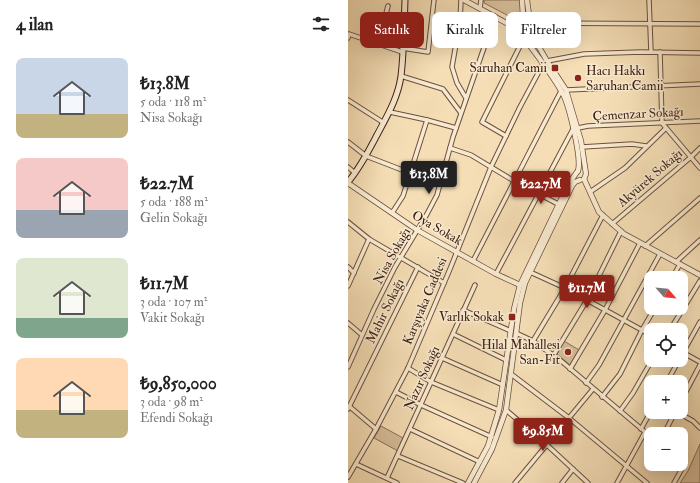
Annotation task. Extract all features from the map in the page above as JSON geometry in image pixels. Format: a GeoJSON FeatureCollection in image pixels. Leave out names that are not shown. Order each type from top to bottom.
{"type":"FeatureCollection","features":[{"type":"Feature","properties":{"kind":"main road"},"geometry":{"type":"LineString","coordinates":[[348,182],[355,174],[366,156],[390,112],[398,91],[401,76],[405,0]]}},
{"type":"Feature","properties":{"kind":"street"},"geometry":{"type":"LineString","coordinates":[[395,48],[428,52],[434,0]]}},
{"type":"Feature","properties":{"kind":"street"},"geometry":{"type":"LineString","coordinates":[[461,0],[460,21],[452,67],[456,83],[466,98]]}},
{"type":"Feature","properties":{"kind":"street"},"geometry":{"type":"LineString","coordinates":[[464,0],[488,12]]}},
{"type":"Feature","properties":{"kind":"street"},"geometry":{"type":"LineString","coordinates":[[480,8],[481,0]]}},
{"type":"Feature","properties":{"kind":"street"},"geometry":{"type":"LineString","coordinates":[[522,0],[522,12]]}},
{"type":"Feature","properties":{"kind":"street"},"geometry":{"type":"LineString","coordinates":[[527,0],[529,12]]}},
{"type":"Feature","properties":{"kind":"street"},"geometry":{"type":"LineString","coordinates":[[649,0],[651,52]]}},
{"type":"Feature","properties":{"kind":"street"},"geometry":{"type":"LineString","coordinates":[[386,12],[388,6]]}},
{"type":"Feature","properties":{"kind":"street"},"geometry":{"type":"LineString","coordinates":[[581,23],[650,25],[682,23],[700,24]]}},
{"type":"Feature","properties":{"kind":"street"},"geometry":{"type":"LineString","coordinates":[[348,35],[360,38]]}},
{"type":"Feature","properties":{"kind":"street","name":"Nisa Sokağı"},"geometry":{"type":"LineString","coordinates":[[348,367],[374,309],[401,257],[437,195],[456,128],[484,48]]}},
{"type":"Feature","properties":{"kind":"street"},"geometry":{"type":"LineString","coordinates":[[506,136],[482,122],[520,48]]}},
{"type":"Feature","properties":{"kind":"street"},"geometry":{"type":"LineString","coordinates":[[474,483],[492,450],[506,410],[521,298],[530,272],[574,182],[586,177],[582,147],[564,95],[564,91],[545,62],[533,48]]}},
{"type":"Feature","properties":{"kind":"street"},"geometry":{"type":"LineString","coordinates":[[538,48],[545,62]]}},
{"type":"Feature","properties":{"kind":"street"},"geometry":{"type":"LineString","coordinates":[[660,52],[662,123],[700,168]]}},
{"type":"Feature","properties":{"kind":"street"},"geometry":{"type":"LineString","coordinates":[[545,62],[584,54],[700,52]]}},
{"type":"Feature","properties":{"kind":"street","name":"Karşıyaka Caddesi"},"geometry":{"type":"LineString","coordinates":[[348,477],[376,429],[408,368],[457,252],[491,166],[545,62]]}},
{"type":"Feature","properties":{"kind":"street"},"geometry":{"type":"LineString","coordinates":[[401,76],[443,89],[461,113]]}},
{"type":"Feature","properties":{"kind":"street"},"geometry":{"type":"LineString","coordinates":[[564,91],[700,84]]}},
{"type":"Feature","properties":{"kind":"street"},"geometry":{"type":"LineString","coordinates":[[473,261],[514,181],[564,91]]}},
{"type":"Feature","properties":{"kind":"street"},"geometry":{"type":"LineString","coordinates":[[348,100],[384,123]]}},
{"type":"Feature","properties":{"kind":"street"},"geometry":{"type":"LineString","coordinates":[[390,112],[456,128]]}},
{"type":"Feature","properties":{"kind":"street"},"geometry":{"type":"LineString","coordinates":[[392,213],[403,196],[427,120]]}},
{"type":"Feature","properties":{"kind":"street","name":"Çemenzar Sokağı"},"geometry":{"type":"LineString","coordinates":[[575,129],[588,126],[700,121]]}},
{"type":"Feature","properties":{"kind":"street"},"geometry":{"type":"LineString","coordinates":[[590,192],[625,168],[666,128]]}},
{"type":"Feature","properties":{"kind":"street"},"geometry":{"type":"LineString","coordinates":[[575,129],[579,164],[577,177],[582,179],[599,212],[621,231],[640,243],[700,275]]}},
{"type":"Feature","properties":{"kind":"street"},"geometry":{"type":"LineString","coordinates":[[496,274],[538,194],[575,129]]}},
{"type":"Feature","properties":{"kind":"street"},"geometry":{"type":"LineString","coordinates":[[348,142],[366,156],[410,173]]}},
{"type":"Feature","properties":{"kind":"street"},"geometry":{"type":"LineString","coordinates":[[582,147],[632,144],[646,146]]}},
{"type":"Feature","properties":{"kind":"street"},"geometry":{"type":"LineString","coordinates":[[450,148],[471,155],[514,181],[558,204]]}},
{"type":"Feature","properties":{"kind":"street","name":"Akyürek Sokağı"},"geometry":{"type":"LineString","coordinates":[[612,224],[700,148]]}},
{"type":"Feature","properties":{"kind":"street"},"geometry":{"type":"LineString","coordinates":[[348,167],[355,174]]}},
{"type":"Feature","properties":{"kind":"street"},"geometry":{"type":"LineString","coordinates":[[468,483],[492,437],[499,410],[514,309],[520,285],[571,179],[577,172],[582,170],[586,173]]}},
{"type":"Feature","properties":{"kind":"street","name":"Oya Sokak"},"geometry":{"type":"LineString","coordinates":[[348,182],[417,230],[496,274],[520,285]]}},
{"type":"Feature","properties":{"kind":"street"},"geometry":{"type":"LineString","coordinates":[[645,246],[700,198]]}},
{"type":"Feature","properties":{"kind":"street"},"geometry":{"type":"LineString","coordinates":[[533,341],[565,288],[602,215]]}},
{"type":"Feature","properties":{"kind":"street"},"geometry":{"type":"LineString","coordinates":[[348,222],[369,239],[444,283]]}},
{"type":"Feature","properties":{"kind":"street"},"geometry":{"type":"LineString","coordinates":[[553,356],[587,300],[621,231]]}},
{"type":"Feature","properties":{"kind":"street"},"geometry":{"type":"LineString","coordinates":[[348,286],[369,239]]}},
{"type":"Feature","properties":{"kind":"street"},"geometry":{"type":"LineString","coordinates":[[675,271],[678,263],[700,240]]}},
{"type":"Feature","properties":{"kind":"street"},"geometry":{"type":"LineString","coordinates":[[570,369],[605,310],[640,243]]}},
{"type":"Feature","properties":{"kind":"street"},"geometry":{"type":"LineString","coordinates":[[586,383],[599,365],[625,320],[660,254]]}},
{"type":"Feature","properties":{"kind":"street"},"geometry":{"type":"LineString","coordinates":[[348,267],[354,273]]}},
{"type":"Feature","properties":{"kind":"street","name":"Mahir Sokağı"},"geometry":{"type":"LineString","coordinates":[[349,407],[418,267]]}},
{"type":"Feature","properties":{"kind":"street"},"geometry":{"type":"LineString","coordinates":[[530,272],[565,288],[642,330]]}},
{"type":"Feature","properties":{"kind":"street"},"geometry":{"type":"LineString","coordinates":[[674,323],[700,281]]}},
{"type":"Feature","properties":{"kind":"street","name":"Nazır Sokağı"},"geometry":{"type":"LineString","coordinates":[[387,478],[432,382],[475,284]]}},
{"type":"Feature","properties":{"kind":"street"},"geometry":{"type":"LineString","coordinates":[[463,310],[533,341],[570,369],[644,431]]}},
{"type":"Feature","properties":{"kind":"street"},"geometry":{"type":"LineString","coordinates":[[602,397],[620,374],[651,315]]}},
{"type":"Feature","properties":{"kind":"street"},"geometry":{"type":"LineString","coordinates":[[688,343],[700,322]]}},
{"type":"Feature","properties":{"kind":"street"},"geometry":{"type":"LineString","coordinates":[[348,323],[362,335]]}},
{"type":"Feature","properties":{"kind":"street"},"geometry":{"type":"LineString","coordinates":[[453,334],[512,364]]}},
{"type":"Feature","properties":{"kind":"street"},"geometry":{"type":"LineString","coordinates":[[688,356],[700,363],[688,387]]}},
{"type":"Feature","properties":{"kind":"street"},"geometry":{"type":"LineString","coordinates":[[442,358],[503,385]]}},
{"type":"Feature","properties":{"kind":"street"},"geometry":{"type":"LineString","coordinates":[[620,411],[633,393],[648,367]]}},
{"type":"Feature","properties":{"kind":"street"},"geometry":{"type":"LineString","coordinates":[[408,368],[432,382],[499,410],[506,410],[588,483]]}},
{"type":"Feature","properties":{"kind":"street"},"geometry":{"type":"LineString","coordinates":[[511,374],[569,418],[647,483]]}},
{"type":"Feature","properties":{"kind":"street"},"geometry":{"type":"LineString","coordinates":[[515,483],[593,389]]}},
{"type":"Feature","properties":{"kind":"street"},"geometry":{"type":"LineString","coordinates":[[396,392],[492,437]]}},
{"type":"Feature","properties":{"kind":"street"},"geometry":{"type":"LineString","coordinates":[[349,407],[376,429]]}},
{"type":"Feature","properties":{"kind":"street"},"geometry":{"type":"LineString","coordinates":[[688,418],[700,428]]}},
{"type":"Feature","properties":{"kind":"street"},"geometry":{"type":"LineString","coordinates":[[641,429],[646,419]]}},
{"type":"Feature","properties":{"kind":"street"},"geometry":{"type":"LineString","coordinates":[[410,429],[480,462]]}},
{"type":"Feature","properties":{"kind":"street"},"geometry":{"type":"LineString","coordinates":[[617,483],[644,434]]}},
{"type":"Feature","properties":{"kind":"street"},"geometry":{"type":"LineString","coordinates":[[398,456],[463,483]]}},
{"type":"Feature","properties":{"kind":"street"},"geometry":{"type":"LineString","coordinates":[[356,464],[397,483]]}},
{"type":"Feature","properties":{"kind":"street"},"geometry":{"type":"LineString","coordinates":[[562,483],[573,469]]}},
{"type":"Feature","properties":{"kind":"street"},"geometry":{"type":"LineString","coordinates":[[674,483],[679,471]]}},
{"type":"Feature","properties":{"kind":"shaded area"},"geometry":{"type":"Polygon","coordinates":[[[484,0],[522,0],[522,12],[506,12],[506,15],[484,3],[484,0]]]}},
{"type":"Feature","properties":{"kind":"shaded area","name":"Hilal Mahallesi San-Fit"},"geometry":{"type":"Polygon","coordinates":[[[564,341],[579,350],[570,365],[557,354],[564,341]]]}},
{"type":"Feature","properties":{"kind":"shaded area"},"geometry":{"type":"Polygon","coordinates":[[[381,426],[403,438],[398,451],[374,438],[381,426]]]}},
{"type":"Feature","properties":{"kind":"shaded area"},"geometry":{"type":"Polygon","coordinates":[[[700,444],[700,483],[680,483],[688,471],[700,444]]]}},
{"type":"Feature","properties":{"kind":"place","name":"Saruhan Camii"},"geometry":{"type":"Point","coordinates":[555,68]}},
{"type":"Feature","properties":{"kind":"place","name":"Hacı Hakkı Saruhan Camii"},"geometry":{"type":"Point","coordinates":[578,78]}},
{"type":"Feature","properties":{"kind":"place","name":"Varlık Sokak"},"geometry":{"type":"Point","coordinates":[512,317]}},
{"type":"Feature","properties":{"kind":"place","name":"Hilal Mahallesi San-Fit"},"geometry":{"type":"Point","coordinates":[568,352]}}]}
